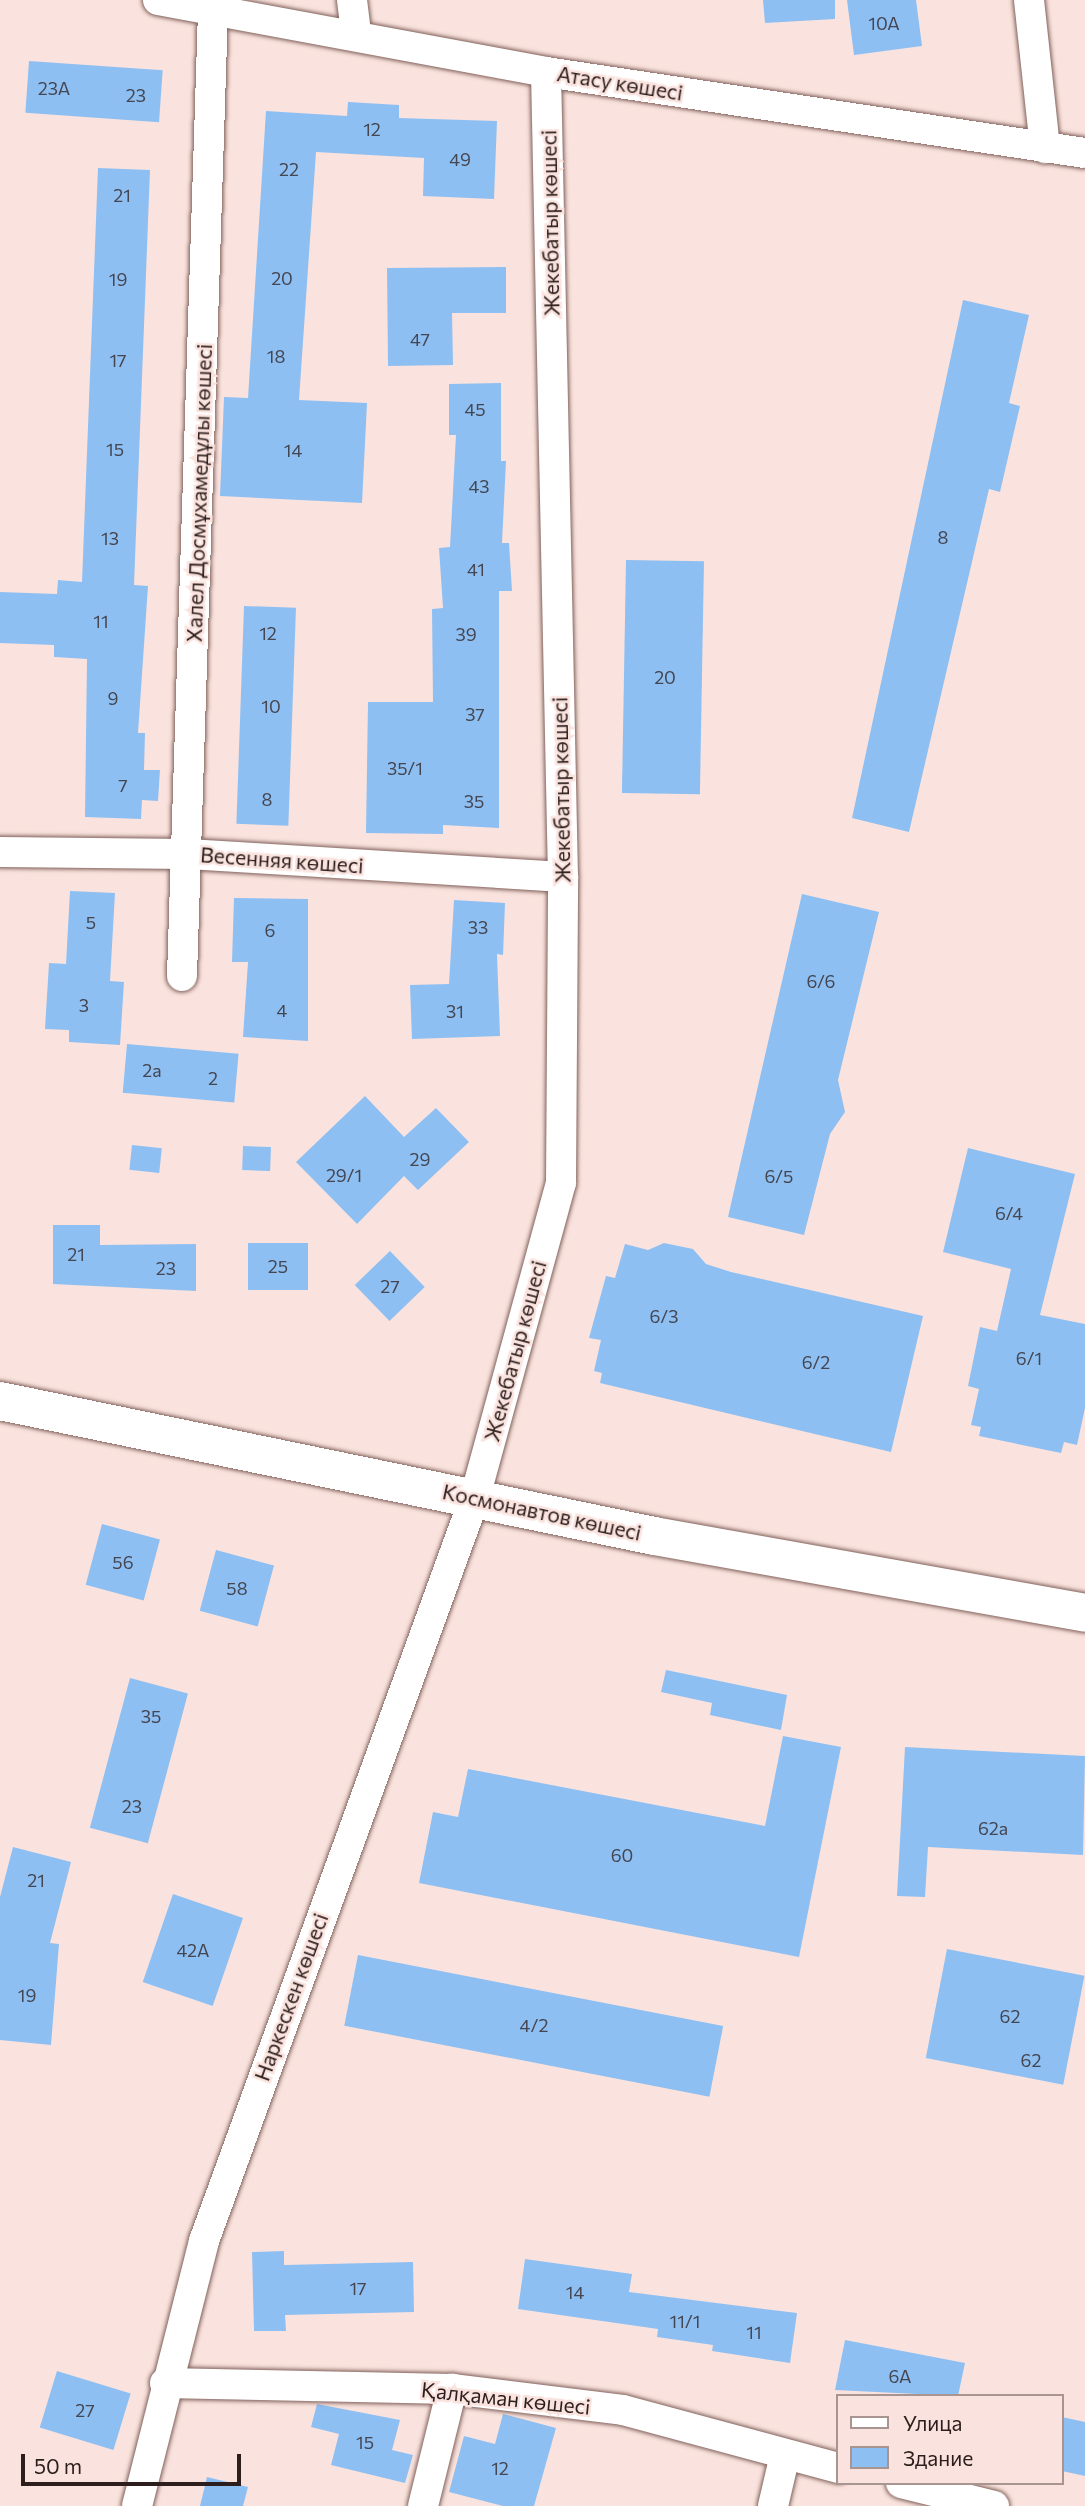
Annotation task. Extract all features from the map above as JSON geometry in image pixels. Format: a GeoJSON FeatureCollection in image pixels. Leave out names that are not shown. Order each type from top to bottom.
{"type":"FeatureCollection","features":[{"type":"Feature","properties":{"kind":"street","name":"Атасу көшесі"},"geometry":{"type":"LineString","coordinates":[[158,0],[356,33],[546,72],[1085,153]]}},
{"type":"Feature","properties":{"kind":"street"},"geometry":{"type":"LineString","coordinates":[[352,0],[356,33]]}},
{"type":"Feature","properties":{"kind":"street"},"geometry":{"type":"LineString","coordinates":[[1029,0],[1045,148]]}},
{"type":"Feature","properties":{"kind":"street","name":"Халел Досмұхамедұлы көшесі"},"geometry":{"type":"LineString","coordinates":[[182,976],[213,9]]}},
{"type":"Feature","properties":{"kind":"street","name":"Жекебатыр көшесі"},"geometry":{"type":"LineString","coordinates":[[475,1497],[561,1183],[563,877],[546,72]]}},
{"type":"Feature","properties":{"kind":"street","name":"Весенняя көшесі"},"geometry":{"type":"LineString","coordinates":[[0,852],[188,854],[563,877]]}},
{"type":"Feature","properties":{"kind":"street","name":"Космонавтов көшесі"},"geometry":{"type":"LineString","coordinates":[[0,1401],[654,1536],[1085,1613]]}},
{"type":"Feature","properties":{"kind":"street","name":"Наркескен көшесі"},"geometry":{"type":"LineString","coordinates":[[137,2506],[165,2383],[204,2241],[475,1497]]}},
{"type":"Feature","properties":{"kind":"street","name":"Қалқаман көшесі"},"geometry":{"type":"LineString","coordinates":[[165,2383],[452,2389],[623,2410],[836,2468]]}},
{"type":"Feature","properties":{"kind":"street"},"geometry":{"type":"LineString","coordinates":[[423,2506],[452,2389]]}},
{"type":"Feature","properties":{"kind":"street"},"geometry":{"type":"LineString","coordinates":[[773,2506],[785,2455]]}},
{"type":"Feature","properties":{"kind":"street"},"geometry":{"type":"LineString","coordinates":[[909,2485],[994,2506]]}},
{"type":"Feature","properties":{"kind":"building"},"geometry":{"type":"Polygon","coordinates":[[[763,0],[835,0],[835,19],[765,23],[763,0]]]}},
{"type":"Feature","properties":{"kind":"building"},"geometry":{"type":"Polygon","coordinates":[[[847,0],[916,0],[922,46],[854,55],[847,0]]]}},
{"type":"Feature","properties":{"kind":"building"},"geometry":{"type":"Polygon","coordinates":[[[29,61],[163,70],[159,122],[25,113],[29,61]]]}},
{"type":"Feature","properties":{"kind":"building"},"geometry":{"type":"Polygon","coordinates":[[[348,102],[399,105],[399,118],[497,121],[494,199],[423,196],[424,158],[316,152],[299,400],[367,403],[362,503],[220,496],[224,397],[248,398],[266,111],[347,116],[348,102]]]}},
{"type":"Feature","properties":{"kind":"building"},"geometry":{"type":"Polygon","coordinates":[[[98,168],[150,170],[134,585],[148,586],[138,733],[145,733],[144,770],[160,770],[158,801],[142,800],[141,819],[85,817],[87,659],[54,657],[54,645],[0,643],[0,592],[57,594],[58,580],[82,582],[98,168]]]}},
{"type":"Feature","properties":{"kind":"building"},"geometry":{"type":"Polygon","coordinates":[[[506,267],[506,313],[452,313],[453,365],[388,366],[387,268],[506,267]]]}},
{"type":"Feature","properties":{"kind":"building"},"geometry":{"type":"Polygon","coordinates":[[[963,300],[1029,315],[1009,403],[1020,406],[1000,492],[989,489],[909,832],[852,818],[963,300]]]}},
{"type":"Feature","properties":{"kind":"building"},"geometry":{"type":"Polygon","coordinates":[[[501,383],[501,461],[506,461],[502,543],[509,543],[512,591],[499,591],[499,828],[443,825],[443,834],[366,833],[368,702],[433,702],[432,609],[443,608],[439,548],[450,547],[456,435],[449,435],[449,384],[501,383]]]}},
{"type":"Feature","properties":{"kind":"building"},"geometry":{"type":"Polygon","coordinates":[[[626,560],[704,561],[700,794],[622,793],[626,560]]]}},
{"type":"Feature","properties":{"kind":"building"},"geometry":{"type":"Polygon","coordinates":[[[244,606],[296,608],[288,826],[236,824],[244,606]]]}},
{"type":"Feature","properties":{"kind":"building"},"geometry":{"type":"Polygon","coordinates":[[[70,891],[115,893],[110,981],[124,982],[120,1045],[69,1042],[69,1030],[45,1029],[49,963],[66,964],[70,891]]]}},
{"type":"Feature","properties":{"kind":"building"},"geometry":{"type":"Polygon","coordinates":[[[802,894],[879,912],[838,1080],[845,1112],[830,1134],[804,1235],[728,1217],[802,894]]]}},
{"type":"Feature","properties":{"kind":"building"},"geometry":{"type":"Polygon","coordinates":[[[234,898],[308,899],[308,1041],[243,1037],[248,962],[232,962],[234,898]]]}},
{"type":"Feature","properties":{"kind":"building"},"geometry":{"type":"Polygon","coordinates":[[[454,900],[505,903],[503,955],[497,954],[500,1036],[412,1039],[410,985],[449,984],[454,900]]]}},
{"type":"Feature","properties":{"kind":"building"},"geometry":{"type":"Polygon","coordinates":[[[127,1044],[239,1054],[234,1103],[123,1093],[127,1044]]]}},
{"type":"Feature","properties":{"kind":"building"},"geometry":{"type":"Polygon","coordinates":[[[365,1096],[404,1137],[436,1108],[469,1142],[418,1190],[404,1176],[357,1224],[296,1162],[365,1096]]]}},
{"type":"Feature","properties":{"kind":"building"},"geometry":{"type":"Polygon","coordinates":[[[132,1145],[162,1148],[159,1173],[129,1170],[132,1145]]]}},
{"type":"Feature","properties":{"kind":"building"},"geometry":{"type":"Polygon","coordinates":[[[243,1146],[271,1147],[270,1171],[242,1170],[243,1146]]]}},
{"type":"Feature","properties":{"kind":"building"},"geometry":{"type":"Polygon","coordinates":[[[968,1148],[1075,1174],[1040,1315],[1085,1324],[1085,1408],[1077,1445],[1064,1442],[1061,1453],[979,1436],[981,1427],[971,1425],[979,1389],[968,1386],[980,1327],[997,1331],[1011,1269],[943,1252],[968,1148]]]}},
{"type":"Feature","properties":{"kind":"building"},"geometry":{"type":"Polygon","coordinates":[[[53,1225],[100,1225],[100,1245],[196,1244],[196,1291],[53,1284],[53,1225]]]}},
{"type":"Feature","properties":{"kind":"building"},"geometry":{"type":"Polygon","coordinates":[[[248,1243],[308,1243],[308,1290],[248,1290],[248,1243]]]}},
{"type":"Feature","properties":{"kind":"building"},"geometry":{"type":"Polygon","coordinates":[[[664,1243],[693,1249],[706,1264],[731,1272],[923,1316],[891,1452],[600,1383],[602,1373],[594,1371],[601,1340],[589,1338],[606,1276],[615,1278],[625,1244],[648,1250],[664,1243]]]}},
{"type":"Feature","properties":{"kind":"building"},"geometry":{"type":"Polygon","coordinates":[[[390,1251],[425,1287],[389,1321],[355,1285],[390,1251]]]}},
{"type":"Feature","properties":{"kind":"building"},"geometry":{"type":"Polygon","coordinates":[[[102,1524],[160,1540],[144,1600],[86,1585],[102,1524]]]}},
{"type":"Feature","properties":{"kind":"building"},"geometry":{"type":"Polygon","coordinates":[[[216,1550],[274,1566],[258,1626],[200,1611],[216,1550]]]}},
{"type":"Feature","properties":{"kind":"building"},"geometry":{"type":"Polygon","coordinates":[[[666,1670],[787,1695],[781,1730],[710,1715],[712,1703],[661,1692],[666,1670]]]}},
{"type":"Feature","properties":{"kind":"building"},"geometry":{"type":"Polygon","coordinates":[[[130,1678],[188,1694],[148,1843],[90,1828],[130,1678]]]}},
{"type":"Feature","properties":{"kind":"building"},"geometry":{"type":"Polygon","coordinates":[[[783,1736],[841,1747],[799,1957],[419,1883],[433,1812],[458,1817],[468,1769],[765,1826],[783,1736]]]}},
{"type":"Feature","properties":{"kind":"building"},"geometry":{"type":"Polygon","coordinates":[[[905,1747],[1085,1756],[1083,1855],[928,1847],[925,1897],[897,1896],[905,1747]]]}},
{"type":"Feature","properties":{"kind":"building"},"geometry":{"type":"Polygon","coordinates":[[[13,1847],[71,1862],[50,1943],[59,1944],[51,2045],[0,2040],[0,1897],[13,1847]]]}},
{"type":"Feature","properties":{"kind":"building"},"geometry":{"type":"Polygon","coordinates":[[[173,1894],[243,1918],[213,2006],[143,1982],[173,1894]]]}},
{"type":"Feature","properties":{"kind":"building"},"geometry":{"type":"Polygon","coordinates":[[[947,1949],[1084,1976],[1063,2085],[926,2058],[947,1949]]]}},
{"type":"Feature","properties":{"kind":"building"},"geometry":{"type":"Polygon","coordinates":[[[358,1955],[723,2026],[709,2097],[344,2026],[358,1955]]]}},
{"type":"Feature","properties":{"kind":"building"},"geometry":{"type":"Polygon","coordinates":[[[284,2251],[284,2265],[413,2262],[414,2312],[285,2315],[286,2331],[254,2331],[252,2252],[284,2251]]]}},
{"type":"Feature","properties":{"kind":"building"},"geometry":{"type":"Polygon","coordinates":[[[525,2259],[632,2274],[629,2292],[797,2313],[790,2363],[712,2351],[713,2345],[657,2337],[658,2329],[518,2309],[525,2259]]]}},
{"type":"Feature","properties":{"kind":"building"},"geometry":{"type":"Polygon","coordinates":[[[845,2340],[965,2363],[958,2394],[835,2390],[845,2340]]]}},
{"type":"Feature","properties":{"kind":"building"},"geometry":{"type":"Polygon","coordinates":[[[57,2371],[131,2394],[113,2450],[40,2427],[57,2371]]]}},
{"type":"Feature","properties":{"kind":"building"},"geometry":{"type":"Polygon","coordinates":[[[317,2404],[400,2420],[392,2450],[413,2455],[405,2483],[331,2465],[339,2434],[311,2427],[317,2404]]]}},
{"type":"Feature","properties":{"kind":"building"},"geometry":{"type":"Polygon","coordinates":[[[503,2414],[556,2428],[534,2506],[503,2506],[449,2492],[464,2436],[495,2444],[503,2414]]]}},
{"type":"Feature","properties":{"kind":"building"},"geometry":{"type":"Polygon","coordinates":[[[1064,2417],[1085,2422],[1085,2476],[1064,2471],[1064,2417]]]}},
{"type":"Feature","properties":{"kind":"building"},"geometry":{"type":"Polygon","coordinates":[[[207,2477],[248,2487],[243,2506],[200,2506],[207,2477]]]}}]}
